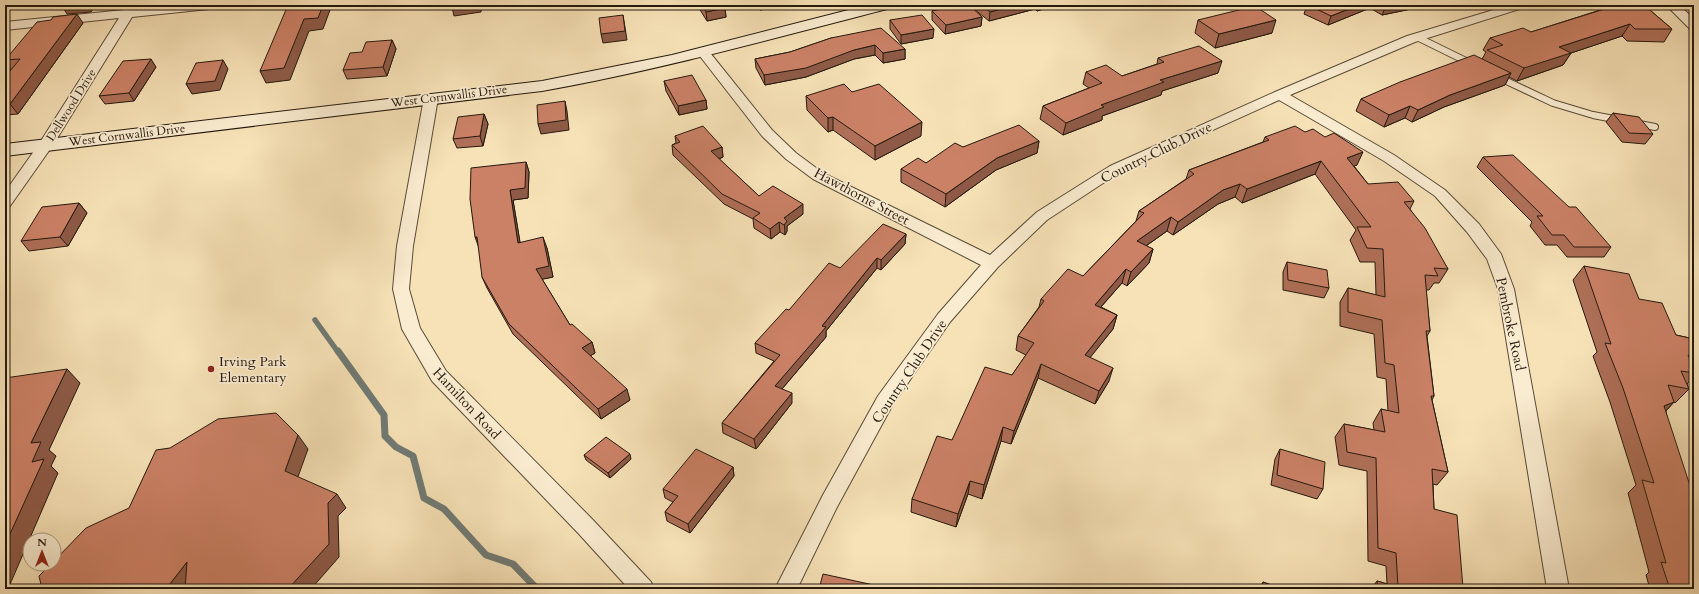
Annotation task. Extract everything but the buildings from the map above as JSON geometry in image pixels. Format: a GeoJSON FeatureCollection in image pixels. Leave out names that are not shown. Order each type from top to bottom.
{"type":"FeatureCollection","features":[{"type":"Feature","properties":{"kind":"street"},"geometry":{"type":"LineString","coordinates":[[5,26],[131,9],[209,5]]}},
{"type":"Feature","properties":{"kind":"street","name":"West Cornwallis Drive"},"geometry":{"type":"LineString","coordinates":[[5,150],[579,80],[654,64],[886,5]]}},
{"type":"Feature","properties":{"kind":"street","name":"Country Club Drive"},"geometry":{"type":"LineString","coordinates":[[786,589],[830,501],[885,400],[944,318],[992,263],[1042,216],[1115,169],[1280,95],[1417,37],[1522,5]]}},
{"type":"Feature","properties":{"kind":"street"},"geometry":{"type":"LineString","coordinates":[[1672,5],[1694,26]]}},
{"type":"Feature","properties":{"kind":"street","name":"Dellwood Drive"},"geometry":{"type":"LineString","coordinates":[[5,203],[46,145],[131,9]]}},
{"type":"Feature","properties":{"kind":"street","name":"Hawthorne Street"},"geometry":{"type":"LineString","coordinates":[[703,52],[767,133],[791,156],[818,176],[992,263]]}},
{"type":"Feature","properties":{"kind":"street","name":"Pembroke Road"},"geometry":{"type":"LineString","coordinates":[[1280,95],[1389,158],[1440,193],[1473,228],[1495,258],[1506,289],[1558,589]]}},
{"type":"Feature","properties":{"kind":"street","name":"Hamilton Road"},"geometry":{"type":"LineString","coordinates":[[431,98],[405,246],[401,289],[411,329],[439,376],[586,527],[642,589]]}},
{"type":"Feature","properties":{"kind":"lane"},"geometry":{"type":"LineString","coordinates":[[1417,37],[1480,68]]}},
{"type":"Feature","properties":{"kind":"lane"},"geometry":{"type":"LineString","coordinates":[[1494,74],[1553,103],[1593,115],[1655,127]]}},
{"type":"Feature","properties":{"kind":"waterway"},"geometry":{"type":"LineString","coordinates":[[315,320],[338,352]]}},
{"type":"Feature","properties":{"kind":"waterway"},"geometry":{"type":"LineString","coordinates":[[338,351],[384,415],[385,436],[396,447],[413,456],[424,498],[444,509],[486,555],[513,564],[537,589]]}},
{"type":"Feature","properties":{"kind":"place","name":"Irving Park Elementary"},"geometry":{"type":"Point","coordinates":[211,369]}}]}
